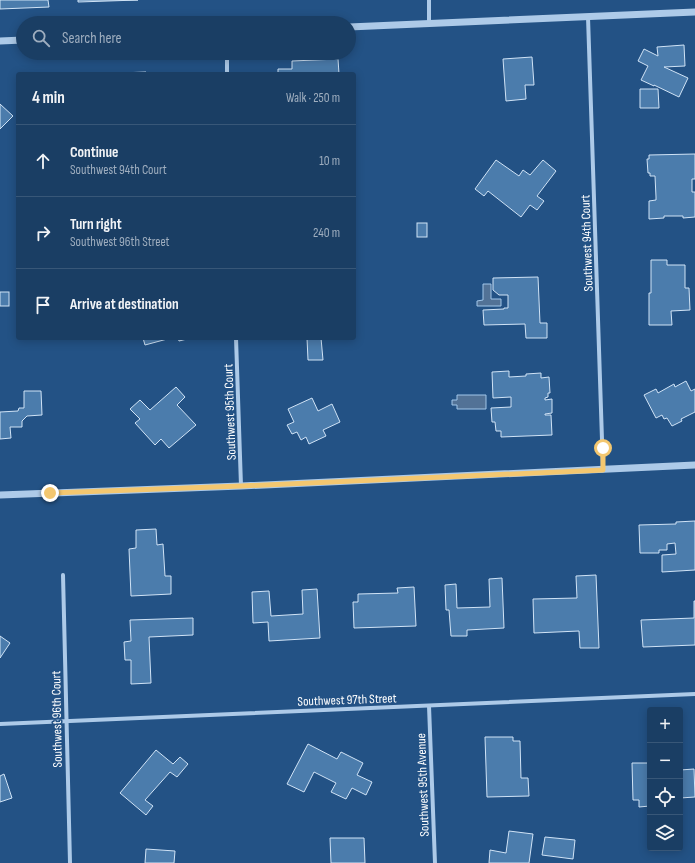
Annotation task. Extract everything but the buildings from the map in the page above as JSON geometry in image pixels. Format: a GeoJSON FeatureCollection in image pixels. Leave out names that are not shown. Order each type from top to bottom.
{"type":"FeatureCollection","features":[{"type":"Feature","properties":{"kind":"street"},"geometry":{"type":"LineString","coordinates":[[429,0],[429,24]]}},
{"type":"Feature","properties":{"kind":"street"},"geometry":{"type":"LineString","coordinates":[[356,27],[695,12]]}},
{"type":"Feature","properties":{"kind":"street","name":"Southwest 94th Court"},"geometry":{"type":"LineString","coordinates":[[588,17],[603,470]]}},
{"type":"Feature","properties":{"kind":"street"},"geometry":{"type":"LineString","coordinates":[[0,41],[16,40]]}},
{"type":"Feature","properties":{"kind":"street"},"geometry":{"type":"LineString","coordinates":[[226,60],[227,72]]}},
{"type":"Feature","properties":{"kind":"street","name":"Southwest 95th Court"},"geometry":{"type":"LineString","coordinates":[[236,340],[241,486]]}},
{"type":"Feature","properties":{"kind":"street"},"geometry":{"type":"LineString","coordinates":[[0,495],[695,466]]}},
{"type":"Feature","properties":{"kind":"street","name":"Southwest 96th Court"},"geometry":{"type":"LineString","coordinates":[[63,575],[70,863]]}},
{"type":"Feature","properties":{"kind":"street","name":"Southwest 97th Street"},"geometry":{"type":"LineString","coordinates":[[0,724],[695,694]]}},
{"type":"Feature","properties":{"kind":"street","name":"Southwest 95th Avenue"},"geometry":{"type":"LineString","coordinates":[[429,706],[435,863]]}},
{"type":"Feature","properties":{"kind":"water"},"geometry":{"type":"Polygon","coordinates":[[[483,284],[491,284],[491,299],[501,299],[501,306],[477,306],[477,301],[483,300],[483,284]]]}},
{"type":"Feature","properties":{"kind":"water"},"geometry":{"type":"Polygon","coordinates":[[[457,395],[486,395],[486,409],[457,409],[457,405],[452,405],[452,400],[457,400],[457,395]]]}},
{"type":"Feature","properties":{"kind":"route"},"geometry":{"type":"LineString","coordinates":[[50,493],[603,470],[603,448]]}}]}
